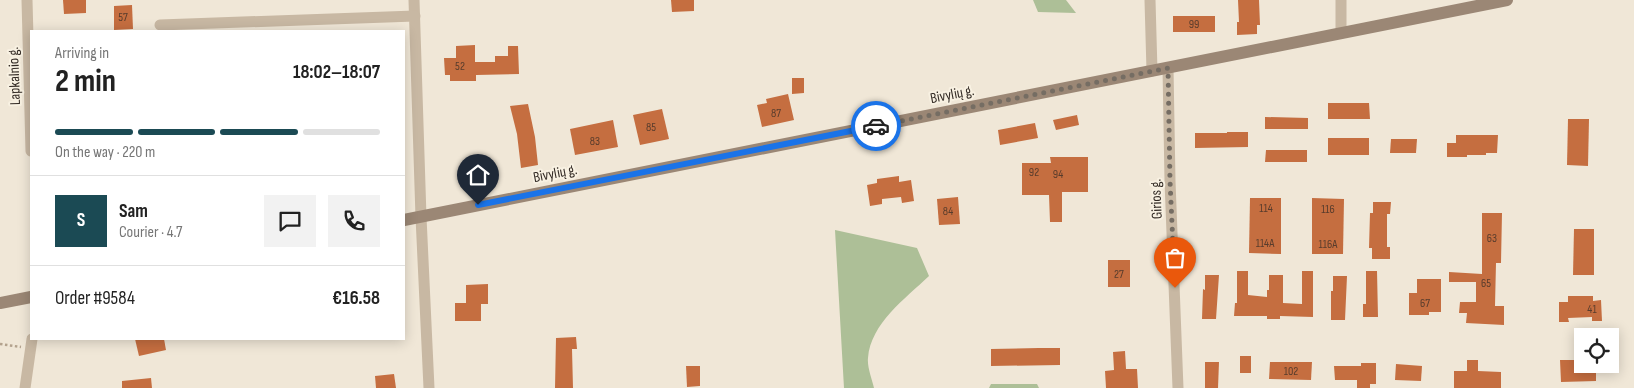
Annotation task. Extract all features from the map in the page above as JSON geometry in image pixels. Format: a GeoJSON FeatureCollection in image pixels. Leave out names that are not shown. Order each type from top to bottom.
{"type":"FeatureCollection","features":[{"type":"Feature","properties":{"kind":"street","name":"Lapkalnio g."},"geometry":{"type":"LineString","coordinates":[[27,0],[30,113]]}},
{"type":"Feature","properties":{"kind":"street"},"geometry":{"type":"LineString","coordinates":[[414,0],[429,388]]}},
{"type":"Feature","properties":{"kind":"street"},"geometry":{"type":"LineString","coordinates":[[1150,0],[1152,71]]}},
{"type":"Feature","properties":{"kind":"street"},"geometry":{"type":"LineString","coordinates":[[1341,0],[1341,33]]}},
{"type":"Feature","properties":{"kind":"street","name":"Bivylių g."},"geometry":{"type":"LineString","coordinates":[[405,220],[1507,0]]}},
{"type":"Feature","properties":{"kind":"street"},"geometry":{"type":"LineString","coordinates":[[160,25],[415,16]]}},
{"type":"Feature","properties":{"kind":"street","name":"Girios g."},"geometry":{"type":"LineString","coordinates":[[1168,68],[1170,181],[1178,388]]}},
{"type":"Feature","properties":{"kind":"street"},"geometry":{"type":"LineString","coordinates":[[0,303],[30,297]]}},
{"type":"Feature","properties":{"kind":"street"},"geometry":{"type":"LineString","coordinates":[[24,388],[31,343]]}},
{"type":"Feature","properties":{"kind":"path"},"geometry":{"type":"LineString","coordinates":[[0,344],[31,343]]}},
{"type":"Feature","properties":{"kind":"green space"},"geometry":{"type":"Polygon","coordinates":[[[1033,0],[1066,0],[1076,13],[1038,12],[1033,0]]]}},
{"type":"Feature","properties":{"kind":"green space"},"geometry":{"type":"Polygon","coordinates":[[[835,230],[917,248],[929,276],[891,312],[875,334],[870,345],[868,358],[874,388],[844,388],[835,230]]]}},
{"type":"Feature","properties":{"kind":"green space"},"geometry":{"type":"Polygon","coordinates":[[[991,384],[1037,384],[1039,388],[989,388],[991,384]]]}},
{"type":"Feature","properties":{"kind":"building"},"geometry":{"type":"Polygon","coordinates":[[[63,0],[86,0],[86,13],[64,14],[63,0]]]}},
{"type":"Feature","properties":{"kind":"building"},"geometry":{"type":"Polygon","coordinates":[[[671,0],[694,0],[694,11],[672,12],[671,0]]]}},
{"type":"Feature","properties":{"kind":"building"},"geometry":{"type":"Polygon","coordinates":[[[1238,0],[1259,0],[1260,25],[1257,25],[1257,34],[1237,35],[1237,22],[1239,22],[1238,0]]]}},
{"type":"Feature","properties":{"kind":"building"},"geometry":{"type":"Polygon","coordinates":[[[132,5],[133,29],[114,30],[114,6],[132,5]]]}},
{"type":"Feature","properties":{"kind":"building"},"geometry":{"type":"Polygon","coordinates":[[[1173,16],[1215,16],[1215,32],[1173,32],[1173,16]]]}},
{"type":"Feature","properties":{"kind":"building"},"geometry":{"type":"Polygon","coordinates":[[[475,45],[475,62],[495,62],[495,56],[508,56],[508,46],[518,46],[519,74],[476,75],[476,81],[450,81],[450,75],[445,75],[444,58],[456,58],[456,46],[475,45]]]}},
{"type":"Feature","properties":{"kind":"building"},"geometry":{"type":"Polygon","coordinates":[[[792,78],[804,78],[804,93],[792,94],[792,78]]]}},
{"type":"Feature","properties":{"kind":"building"},"geometry":{"type":"Polygon","coordinates":[[[788,94],[794,120],[762,127],[757,105],[767,103],[766,99],[788,94]]]}},
{"type":"Feature","properties":{"kind":"building"},"geometry":{"type":"Polygon","coordinates":[[[1328,103],[1369,103],[1370,119],[1328,119],[1328,103]]]}},
{"type":"Feature","properties":{"kind":"building"},"geometry":{"type":"Polygon","coordinates":[[[528,104],[535,137],[538,165],[521,168],[517,134],[510,106],[528,104]]]}},
{"type":"Feature","properties":{"kind":"building"},"geometry":{"type":"Polygon","coordinates":[[[662,109],[669,139],[640,145],[633,115],[662,109]]]}},
{"type":"Feature","properties":{"kind":"building"},"geometry":{"type":"Polygon","coordinates":[[[1077,115],[1079,125],[1056,130],[1053,120],[1077,115]]]}},
{"type":"Feature","properties":{"kind":"building"},"geometry":{"type":"Polygon","coordinates":[[[1265,117],[1308,118],[1308,129],[1265,129],[1265,117]]]}},
{"type":"Feature","properties":{"kind":"building"},"geometry":{"type":"Polygon","coordinates":[[[1568,119],[1589,119],[1588,166],[1567,165],[1568,119]]]}},
{"type":"Feature","properties":{"kind":"building"},"geometry":{"type":"Polygon","coordinates":[[[613,120],[618,147],[575,155],[570,129],[613,120]]]}},
{"type":"Feature","properties":{"kind":"building"},"geometry":{"type":"Polygon","coordinates":[[[1035,123],[1038,138],[1000,145],[998,130],[1035,123]]]}},
{"type":"Feature","properties":{"kind":"building"},"geometry":{"type":"Polygon","coordinates":[[[1248,132],[1248,147],[1195,148],[1195,133],[1248,132]]]}},
{"type":"Feature","properties":{"kind":"building"},"geometry":{"type":"Polygon","coordinates":[[[1456,135],[1498,135],[1497,153],[1467,155],[1467,157],[1447,157],[1447,143],[1456,143],[1456,135]]]}},
{"type":"Feature","properties":{"kind":"building"},"geometry":{"type":"Polygon","coordinates":[[[1328,138],[1369,138],[1369,155],[1328,155],[1328,138]]]}},
{"type":"Feature","properties":{"kind":"building"},"geometry":{"type":"Polygon","coordinates":[[[1391,139],[1417,139],[1416,153],[1390,153],[1391,139]]]}},
{"type":"Feature","properties":{"kind":"building"},"geometry":{"type":"Polygon","coordinates":[[[1266,150],[1307,150],[1307,162],[1265,162],[1266,150]]]}},
{"type":"Feature","properties":{"kind":"building"},"geometry":{"type":"Polygon","coordinates":[[[1050,157],[1088,157],[1088,192],[1062,192],[1062,222],[1050,222],[1049,195],[1022,195],[1022,163],[1051,163],[1050,157]]]}},
{"type":"Feature","properties":{"kind":"building"},"geometry":{"type":"Polygon","coordinates":[[[899,176],[899,182],[911,180],[914,201],[902,203],[901,197],[882,199],[882,204],[870,206],[867,185],[877,183],[877,179],[899,176]]]}},
{"type":"Feature","properties":{"kind":"building"},"geometry":{"type":"Polygon","coordinates":[[[958,197],[960,224],[939,225],[937,199],[958,197]]]}},
{"type":"Feature","properties":{"kind":"building"},"geometry":{"type":"Polygon","coordinates":[[[1250,198],[1281,198],[1281,254],[1249,253],[1250,198]]]}},
{"type":"Feature","properties":{"kind":"building"},"geometry":{"type":"Polygon","coordinates":[[[1312,198],[1344,199],[1343,254],[1312,254],[1312,198]]]}},
{"type":"Feature","properties":{"kind":"building"},"geometry":{"type":"Polygon","coordinates":[[[1373,202],[1391,202],[1390,214],[1387,214],[1387,247],[1390,247],[1390,259],[1372,259],[1372,248],[1369,248],[1370,213],[1373,213],[1373,202]]]}},
{"type":"Feature","properties":{"kind":"building"},"geometry":{"type":"Polygon","coordinates":[[[1482,213],[1502,213],[1501,263],[1496,263],[1495,306],[1504,306],[1504,325],[1466,323],[1467,313],[1459,313],[1460,302],[1476,302],[1476,282],[1449,282],[1449,272],[1482,274],[1482,213]]]}},
{"type":"Feature","properties":{"kind":"building"},"geometry":{"type":"Polygon","coordinates":[[[1574,229],[1594,229],[1594,275],[1573,275],[1574,229]]]}},
{"type":"Feature","properties":{"kind":"building"},"geometry":{"type":"Polygon","coordinates":[[[1108,260],[1130,260],[1130,287],[1108,287],[1108,260]]]}},
{"type":"Feature","properties":{"kind":"building"},"geometry":{"type":"Polygon","coordinates":[[[1237,271],[1248,271],[1248,295],[1267,297],[1269,275],[1283,275],[1283,303],[1302,304],[1302,271],[1313,271],[1313,317],[1280,316],[1280,319],[1267,319],[1267,316],[1234,316],[1235,303],[1237,303],[1237,271]]]}},
{"type":"Feature","properties":{"kind":"building"},"geometry":{"type":"Polygon","coordinates":[[[1366,271],[1377,271],[1378,317],[1363,317],[1363,304],[1366,304],[1366,271]]]}},
{"type":"Feature","properties":{"kind":"building"},"geometry":{"type":"Polygon","coordinates":[[[1205,275],[1219,275],[1216,319],[1202,319],[1205,275]]]}},
{"type":"Feature","properties":{"kind":"building"},"geometry":{"type":"Polygon","coordinates":[[[1333,276],[1347,276],[1345,320],[1331,320],[1333,276]]]}},
{"type":"Feature","properties":{"kind":"building"},"geometry":{"type":"Polygon","coordinates":[[[1417,279],[1441,279],[1441,312],[1429,312],[1429,315],[1409,315],[1409,293],[1417,293],[1417,279]]]}},
{"type":"Feature","properties":{"kind":"building"},"geometry":{"type":"Polygon","coordinates":[[[488,284],[488,304],[481,304],[481,321],[455,321],[455,303],[466,303],[466,285],[488,284]]]}},
{"type":"Feature","properties":{"kind":"building"},"geometry":{"type":"Polygon","coordinates":[[[1568,296],[1593,296],[1593,301],[1601,300],[1602,321],[1592,321],[1592,317],[1568,318],[1569,322],[1559,322],[1559,302],[1568,302],[1568,296]]]}},
{"type":"Feature","properties":{"kind":"building"},"geometry":{"type":"Polygon","coordinates":[[[576,337],[577,349],[572,349],[573,388],[555,388],[556,338],[576,337]]]}},
{"type":"Feature","properties":{"kind":"building"},"geometry":{"type":"Polygon","coordinates":[[[135,340],[164,340],[166,350],[139,356],[135,340]]]}},
{"type":"Feature","properties":{"kind":"building"},"geometry":{"type":"Polygon","coordinates":[[[1060,348],[1060,365],[991,366],[991,349],[1060,348]]]}},
{"type":"Feature","properties":{"kind":"building"},"geometry":{"type":"Polygon","coordinates":[[[1125,351],[1126,369],[1137,369],[1138,388],[1106,388],[1105,371],[1114,370],[1113,352],[1125,351]]]}},
{"type":"Feature","properties":{"kind":"building"},"geometry":{"type":"Polygon","coordinates":[[[1240,356],[1251,356],[1251,373],[1240,373],[1240,356]]]}},
{"type":"Feature","properties":{"kind":"building"},"geometry":{"type":"Polygon","coordinates":[[[1467,360],[1478,360],[1478,371],[1501,372],[1501,388],[1454,388],[1454,371],[1467,371],[1467,360]]]}},
{"type":"Feature","properties":{"kind":"building"},"geometry":{"type":"Polygon","coordinates":[[[1560,360],[1574,360],[1574,373],[1596,373],[1596,381],[1561,382],[1560,360]]]}},
{"type":"Feature","properties":{"kind":"building"},"geometry":{"type":"Polygon","coordinates":[[[1205,362],[1219,362],[1218,388],[1205,388],[1205,362]]]}},
{"type":"Feature","properties":{"kind":"building"},"geometry":{"type":"Polygon","coordinates":[[[1270,362],[1312,362],[1311,380],[1269,379],[1270,362]]]}},
{"type":"Feature","properties":{"kind":"building"},"geometry":{"type":"Polygon","coordinates":[[[1361,363],[1376,363],[1376,384],[1370,384],[1370,388],[1357,388],[1357,380],[1335,380],[1334,366],[1361,366],[1361,363]]]}},
{"type":"Feature","properties":{"kind":"building"},"geometry":{"type":"Polygon","coordinates":[[[1396,364],[1422,366],[1421,381],[1395,380],[1396,364]]]}},
{"type":"Feature","properties":{"kind":"building"},"geometry":{"type":"Polygon","coordinates":[[[686,366],[700,366],[700,386],[687,387],[686,366]]]}},
{"type":"Feature","properties":{"kind":"building"},"geometry":{"type":"Polygon","coordinates":[[[394,374],[396,388],[376,388],[375,376],[394,374]]]}},
{"type":"Feature","properties":{"kind":"building"},"geometry":{"type":"Polygon","coordinates":[[[151,378],[152,388],[122,388],[122,381],[151,378]]]}},
{"type":"Feature","properties":{"kind":"way so far"},"geometry":{"type":"LineString","coordinates":[[876,126],[1168,68],[1170,181],[1175,288]]}},
{"type":"Feature","properties":{"kind":"route"},"geometry":{"type":"LineString","coordinates":[[478,205],[876,126]]}}]}
